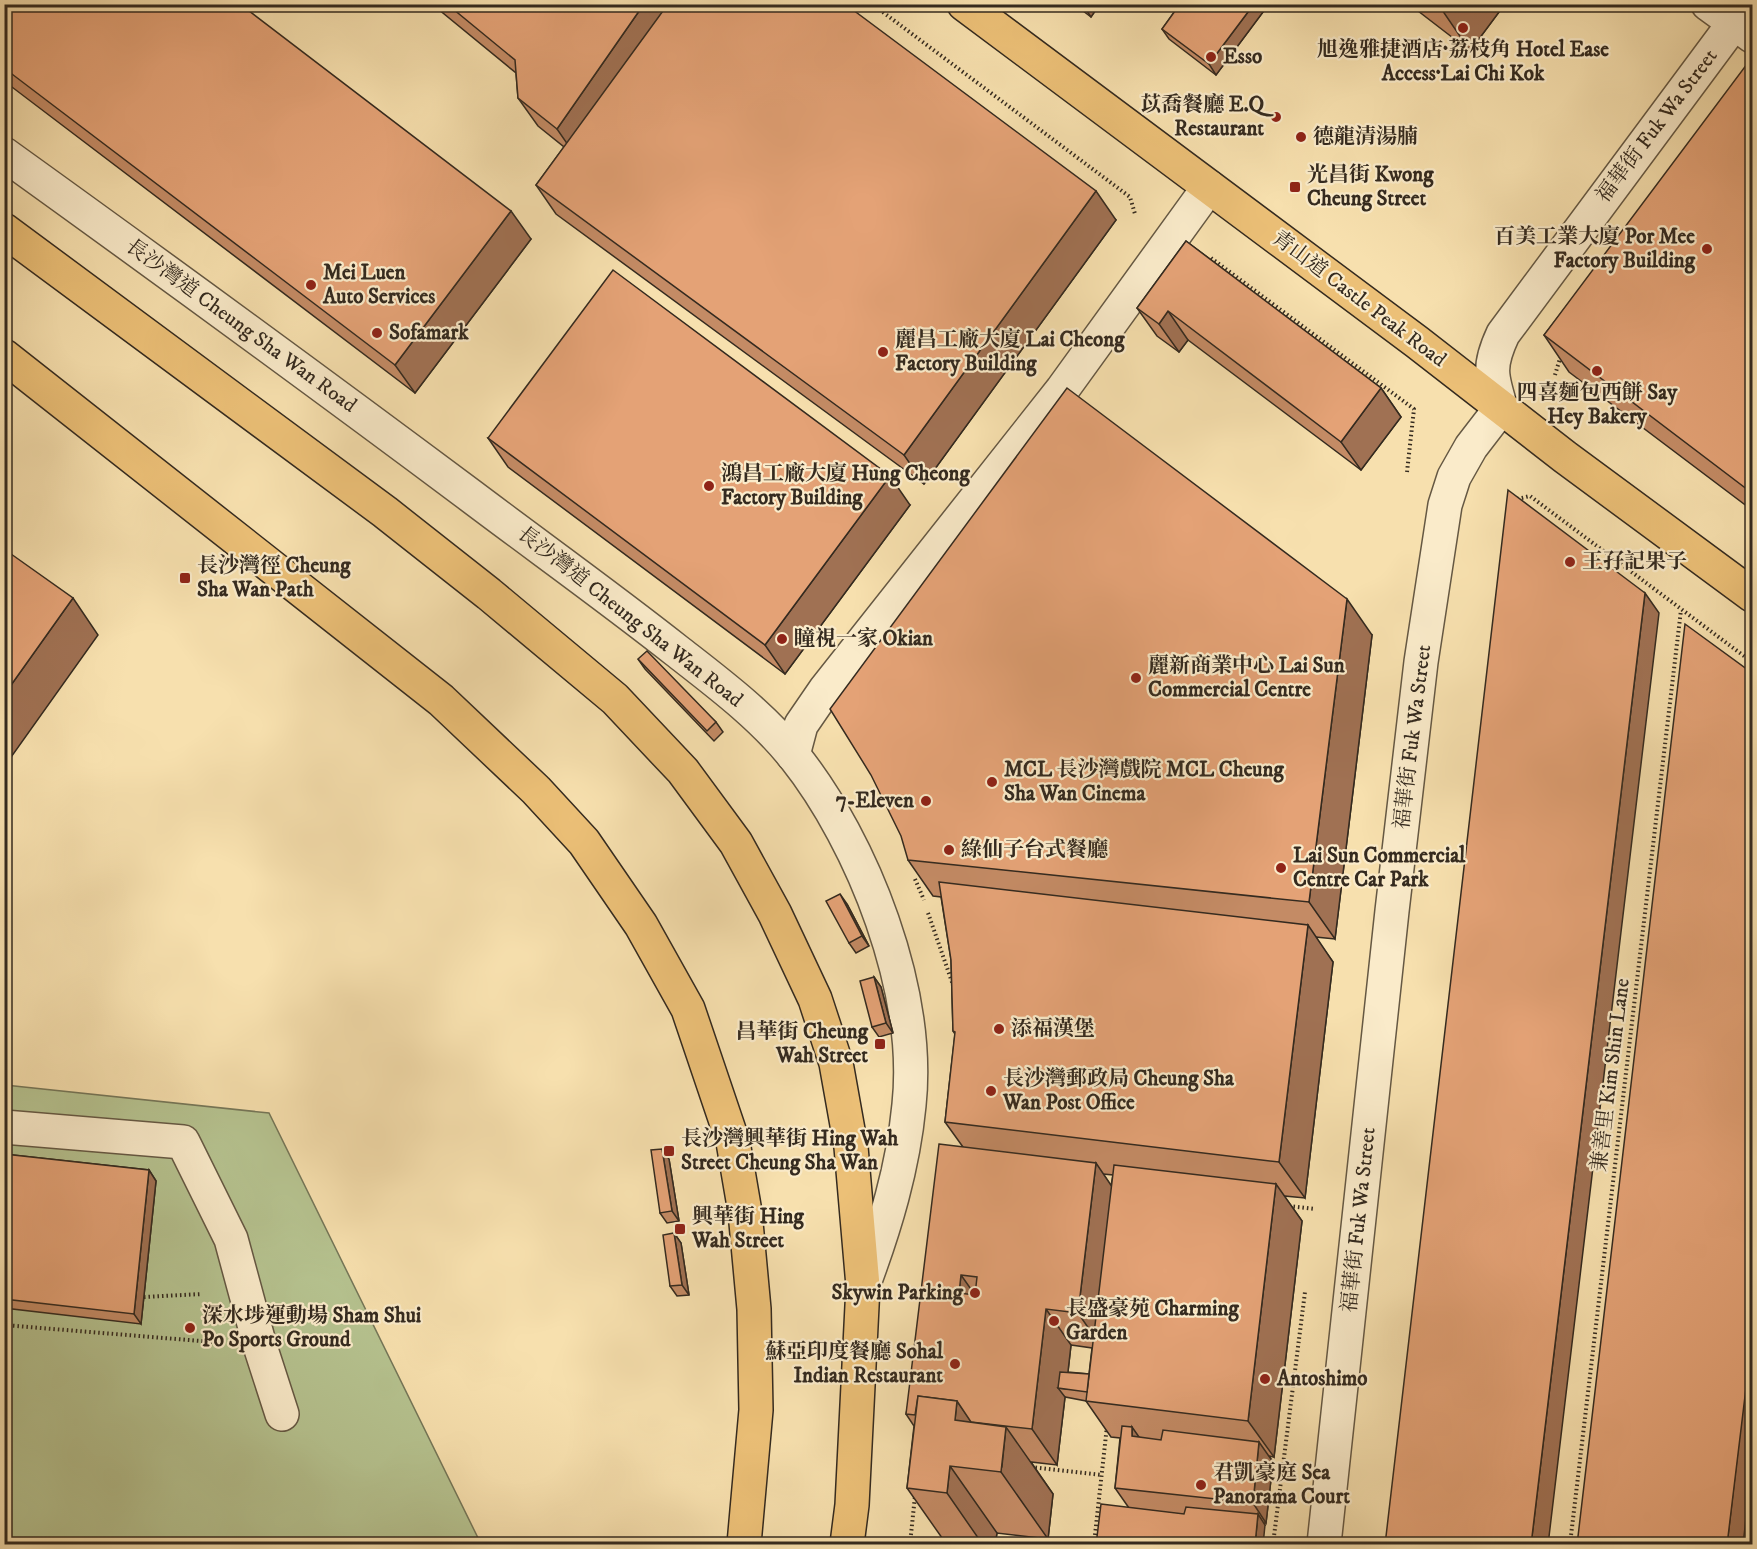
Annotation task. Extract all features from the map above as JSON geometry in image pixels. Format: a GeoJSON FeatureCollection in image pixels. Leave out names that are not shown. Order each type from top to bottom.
{"type":"FeatureCollection","features":[{"type":"Feature","properties":{"kind":"main road","name":"青山道 Castle Peak Road"},"geometry":{"type":"LineString","coordinates":[[964,4],[1752,595]]}},
{"type":"Feature","properties":{"kind":"main road","name":"長沙灣道 Cheung Sha Wan Road"},"geometry":{"type":"LineString","coordinates":[[4,230],[376,505],[489,594],[615,699],[683,771],[736,843],[776,914],[815,999],[836,1063],[850,1147],[863,1286],[852,1505],[847,1545]]}},
{"type":"Feature","properties":{"kind":"main road"},"geometry":{"type":"LineString","coordinates":[[4,356],[441,700],[536,790],[584,842],[641,925],[688,1010],[733,1142],[745,1212],[754,1309],[756,1410],[744,1545]]}},
{"type":"Feature","properties":{"kind":"street","name":"福華街 Fuk Wa Street"},"geometry":{"type":"LineString","coordinates":[[1324,1545],[1392,911],[1421,662],[1445,505],[1460,467],[1501,408],[1491,376],[1495,352],[1503,334],[1732,21]]}},
{"type":"Feature","properties":{"kind":"street","name":"長沙灣道 Cheung Sha Wan Road"},"geometry":{"type":"LineString","coordinates":[[4,154],[277,351],[656,635],[748,708],[793,755],[850,845],[876,905],[896,961],[907,1021],[910,1101],[901,1160],[886,1224],[863,1286]]}},
{"type":"Feature","properties":{"kind":"street"},"geometry":{"type":"LineString","coordinates":[[793,755],[801,725],[825,690],[1062,390],[1209,187]]}},
{"type":"Feature","properties":{"kind":"street"},"geometry":{"type":"LineString","coordinates":[[4,1127],[183,1142],[231,1239],[260,1346],[282,1414]]}},
{"type":"Feature","properties":{"kind":"path"},"geometry":{"type":"LineString","coordinates":[[872,4],[1130,197],[1136,220]]}},
{"type":"Feature","properties":{"kind":"path"},"geometry":{"type":"LineString","coordinates":[[1210,258],[1414,409],[1406,480]]}},
{"type":"Feature","properties":{"kind":"path"},"geometry":{"type":"LineString","coordinates":[[1555,375],[1563,349]]}},
{"type":"Feature","properties":{"kind":"path"},"geometry":{"type":"LineString","coordinates":[[1507,505],[1516,498],[1530,496],[1752,662]]}},
{"type":"Feature","properties":{"kind":"path","name":"兼善里 Kim Shin Lane"},"geometry":{"type":"LineString","coordinates":[[1570,1545],[1682,609]]}},
{"type":"Feature","properties":{"kind":"path"},"geometry":{"type":"LineString","coordinates":[[1281,1205],[1315,1209]]}},
{"type":"Feature","properties":{"kind":"path"},"geometry":{"type":"LineString","coordinates":[[144,1297],[245,1293]]}},
{"type":"Feature","properties":{"kind":"path"},"geometry":{"type":"LineString","coordinates":[[4,1325],[260,1346]]}},
{"type":"Feature","properties":{"kind":"path"},"geometry":{"type":"LineString","coordinates":[[1094,1545],[1108,1417]]}},
{"type":"Feature","properties":{"kind":"path"},"geometry":{"type":"LineString","coordinates":[[1022,1466],[1101,1475]]}},
{"type":"Feature","properties":{"kind":"green space","name":"深水埗運動場 Sham Shui Po Sports Ground"},"geometry":{"type":"Polygon","coordinates":[[[5,1085],[269,1113],[481,1544],[5,1544],[5,1085]]]}},
{"type":"Feature","properties":{"kind":"building"},"geometry":{"type":"Polygon","coordinates":[[[4,4],[240,4],[511,211],[395,365],[4,68],[4,4]]]}},
{"type":"Feature","properties":{"kind":"building"},"geometry":{"type":"Polygon","coordinates":[[[447,4],[644,4],[557,129],[518,98],[515,60],[447,4]]]}},
{"type":"Feature","properties":{"kind":"building","name":"麗昌工廠大廈 Lai Cheong Factory Building"},"geometry":{"type":"Polygon","coordinates":[[[668,4],[845,4],[1096,191],[904,455],[536,185],[668,4]]]}},
{"type":"Feature","properties":{"kind":"building","name":"Esso"},"geometry":{"type":"Polygon","coordinates":[[[1180,4],[1254,4],[1209,64],[1162,29],[1180,4]]]}},
{"type":"Feature","properties":{"kind":"building","name":"百美工業大廈 Por Mee Factory Building"},"geometry":{"type":"Polygon","coordinates":[[[1747,64],[1752,68],[1752,493],[1544,335],[1747,64]]]}},
{"type":"Feature","properties":{"kind":"building"},"geometry":{"type":"Polygon","coordinates":[[[1186,241],[1381,388],[1341,442],[1168,311],[1159,324],[1137,308],[1186,241]]]}},
{"type":"Feature","properties":{"kind":"building","name":"鴻昌工廠大廈 Hung Cheong Factory Building"},"geometry":{"type":"Polygon","coordinates":[[[613,270],[890,476],[765,645],[488,438],[613,270]]]}},
{"type":"Feature","properties":{"kind":"building","name":"麗新商業中心 Lai Sun Commercial Centre"},"geometry":{"type":"Polygon","coordinates":[[[1067,388],[1347,599],[1309,902],[908,860],[901,836],[871,775],[830,709],[1067,388]]]}},
{"type":"Feature","properties":{"kind":"building"},"geometry":{"type":"Polygon","coordinates":[[[1508,490],[1645,593],[1531,1545],[1385,1545],[1508,490]]]}},
{"type":"Feature","properties":{"kind":"building"},"geometry":{"type":"Polygon","coordinates":[[[4,549],[73,598],[4,695],[4,549]]]}},
{"type":"Feature","properties":{"kind":"building"},"geometry":{"type":"Polygon","coordinates":[[[1685,624],[1752,673],[1752,1329],[1749,1363],[1727,1545],[1577,1545],[1685,624]]]}},
{"type":"Feature","properties":{"kind":"building"},"geometry":{"type":"Polygon","coordinates":[[[647,651],[716,722],[707,731],[638,659],[647,651]]]}},
{"type":"Feature","properties":{"kind":"building"},"geometry":{"type":"Polygon","coordinates":[[[939,882],[1308,925],[1279,1162],[945,1122],[955,1032],[953,1031],[951,960],[939,882]]]}},
{"type":"Feature","properties":{"kind":"building"},"geometry":{"type":"Polygon","coordinates":[[[840,894],[862,936],[849,943],[826,901],[840,894]]]}},
{"type":"Feature","properties":{"kind":"building"},"geometry":{"type":"Polygon","coordinates":[[[874,977],[886,1023],[872,1027],[860,981],[874,977]]]}},
{"type":"Feature","properties":{"kind":"building","name":"長盛豪苑 Charming Garden"},"geometry":{"type":"Polygon","coordinates":[[[939,1144],[1096,1163],[1078,1313],[1046,1309],[1032,1429],[971,1422],[957,1401],[918,1396],[915,1415],[906,1414],[939,1144]],[[961,1275],[959,1293],[975,1295],[977,1277],[961,1275]]]}},
{"type":"Feature","properties":{"kind":"building"},"geometry":{"type":"Polygon","coordinates":[[[662,1149],[672,1211],[660,1213],[651,1150],[662,1149]]]}},
{"type":"Feature","properties":{"kind":"building"},"geometry":{"type":"Polygon","coordinates":[[[4,1154],[149,1170],[134,1314],[4,1299],[4,1154]]]}},
{"type":"Feature","properties":{"kind":"building"},"geometry":{"type":"Polygon","coordinates":[[[1114,1165],[1276,1184],[1248,1421],[1086,1401],[1114,1165]]]}},
{"type":"Feature","properties":{"kind":"building"},"geometry":{"type":"Polygon","coordinates":[[[674,1233],[682,1285],[670,1286],[663,1235],[674,1233]]]}},
{"type":"Feature","properties":{"kind":"building"},"geometry":{"type":"Polygon","coordinates":[[[1060,1372],[1089,1374],[1087,1392],[1058,1388],[1060,1372]]]}},
{"type":"Feature","properties":{"kind":"building"},"geometry":{"type":"Polygon","coordinates":[[[918,1396],[957,1401],[955,1420],[1006,1427],[1001,1472],[950,1466],[947,1493],[907,1488],[918,1396]]]}},
{"type":"Feature","properties":{"kind":"building","name":"君凱豪庭 Sea Panorama Court"},"geometry":{"type":"Polygon","coordinates":[[[1122,1426],[1132,1427],[1132,1436],[1161,1440],[1163,1430],[1259,1442],[1253,1503],[1115,1488],[1122,1426]]]}},
{"type":"Feature","properties":{"kind":"building"},"geometry":{"type":"Polygon","coordinates":[[[1101,1504],[1184,1514],[1186,1507],[1258,1514],[1255,1545],[1096,1545],[1101,1504]]]}},
{"type":"Feature","properties":{"kind":"place","name":"旭逸雅捷酒店·荔枝角 Hotel Ease Access·Lai Chi Kok"},"geometry":{"type":"Point","coordinates":[1463,28]}},
{"type":"Feature","properties":{"kind":"place","name":"Esso"},"geometry":{"type":"Point","coordinates":[1211,57]}},
{"type":"Feature","properties":{"kind":"place","name":"苡喬餐廳 E.Q Restaurant"},"geometry":{"type":"Point","coordinates":[1276,117]}},
{"type":"Feature","properties":{"kind":"place","name":"德龍清湯腩"},"geometry":{"type":"Point","coordinates":[1301,137]}},
{"type":"Feature","properties":{"kind":"place","name":"光昌街 Kwong Cheung Street"},"geometry":{"type":"Point","coordinates":[1295,187]}},
{"type":"Feature","properties":{"kind":"place","name":"百美工業大廈 Por Mee Factory Building"},"geometry":{"type":"Point","coordinates":[1707,249]}},
{"type":"Feature","properties":{"kind":"place","name":"Mei Luen Auto Services"},"geometry":{"type":"Point","coordinates":[311,285]}},
{"type":"Feature","properties":{"kind":"place","name":"Sofamark"},"geometry":{"type":"Point","coordinates":[377,333]}},
{"type":"Feature","properties":{"kind":"place","name":"麗昌工廠大廈 Lai Cheong Factory Building"},"geometry":{"type":"Point","coordinates":[883,352]}},
{"type":"Feature","properties":{"kind":"place","name":"四喜麵包西餅 Say Hey Bakery"},"geometry":{"type":"Point","coordinates":[1597,371]}},
{"type":"Feature","properties":{"kind":"place","name":"鴻昌工廠大廈 Hung Cheong Factory Building"},"geometry":{"type":"Point","coordinates":[709,486]}},
{"type":"Feature","properties":{"kind":"place","name":"王孖記果子"},"geometry":{"type":"Point","coordinates":[1570,562]}},
{"type":"Feature","properties":{"kind":"place","name":"長沙灣徑 Cheung Sha Wan Path"},"geometry":{"type":"Point","coordinates":[185,578]}},
{"type":"Feature","properties":{"kind":"place","name":"瞳視一家 Okian"},"geometry":{"type":"Point","coordinates":[782,639]}},
{"type":"Feature","properties":{"kind":"place","name":"麗新商業中心 Lai Sun Commercial Centre"},"geometry":{"type":"Point","coordinates":[1136,678]}},
{"type":"Feature","properties":{"kind":"place","name":"MCL 長沙灣戲院 MCL Cheung Sha Wan Cinema"},"geometry":{"type":"Point","coordinates":[992,782]}},
{"type":"Feature","properties":{"kind":"place","name":"7-Eleven"},"geometry":{"type":"Point","coordinates":[926,801]}},
{"type":"Feature","properties":{"kind":"place","name":"綠仙子台式餐廳"},"geometry":{"type":"Point","coordinates":[949,850]}},
{"type":"Feature","properties":{"kind":"place","name":"Lai Sun Commercial Centre Car Park"},"geometry":{"type":"Point","coordinates":[1281,868]}},
{"type":"Feature","properties":{"kind":"place","name":"添福漢堡"},"geometry":{"type":"Point","coordinates":[999,1029]}},
{"type":"Feature","properties":{"kind":"place","name":"昌華街 Cheung Wah Street"},"geometry":{"type":"Point","coordinates":[880,1044]}},
{"type":"Feature","properties":{"kind":"place","name":"長沙灣郵政局 Cheung Sha Wan Post Office"},"geometry":{"type":"Point","coordinates":[991,1091]}},
{"type":"Feature","properties":{"kind":"place","name":"長沙灣興華街 Hing Wah Street Cheung Sha Wan"},"geometry":{"type":"Point","coordinates":[669,1151]}},
{"type":"Feature","properties":{"kind":"place","name":"興華街 Hing Wah Street"},"geometry":{"type":"Point","coordinates":[680,1229]}},
{"type":"Feature","properties":{"kind":"place","name":"Skywin Parking"},"geometry":{"type":"Point","coordinates":[975,1293]}},
{"type":"Feature","properties":{"kind":"place","name":"長盛豪苑 Charming Garden"},"geometry":{"type":"Point","coordinates":[1054,1321]}},
{"type":"Feature","properties":{"kind":"place","name":"深水埗運動場 Sham Shui Po Sports Ground"},"geometry":{"type":"Point","coordinates":[190,1328]}},
{"type":"Feature","properties":{"kind":"place","name":"蘇亞印度餐廳 Sohal Indian Restaurant"},"geometry":{"type":"Point","coordinates":[955,1364]}},
{"type":"Feature","properties":{"kind":"place","name":"Antoshimo"},"geometry":{"type":"Point","coordinates":[1265,1379]}},
{"type":"Feature","properties":{"kind":"place","name":"君凱豪庭 Sea Panorama Court"},"geometry":{"type":"Point","coordinates":[1201,1485]}}]}
